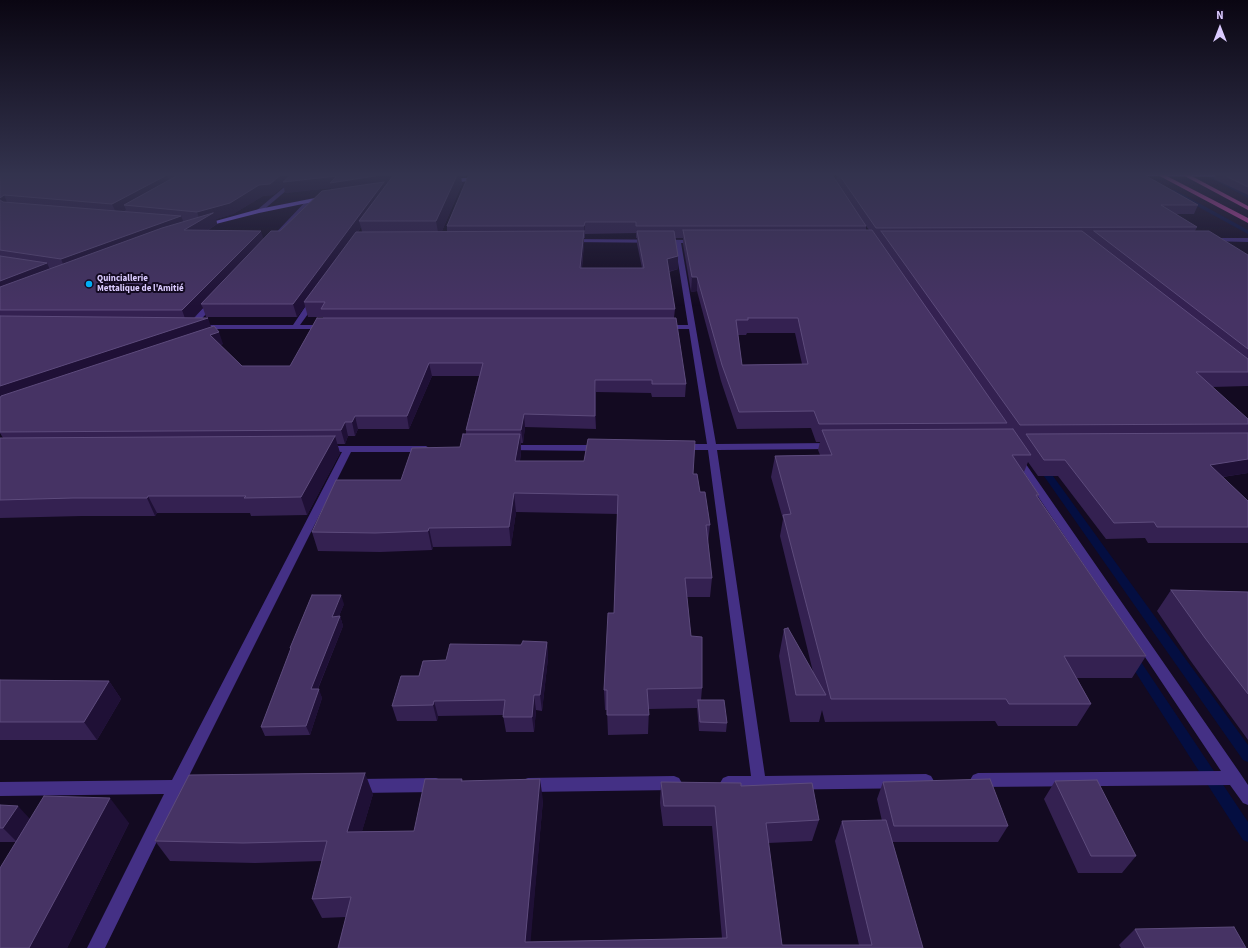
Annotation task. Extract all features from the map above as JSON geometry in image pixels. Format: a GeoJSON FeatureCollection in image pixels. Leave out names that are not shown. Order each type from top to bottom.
{"type":"FeatureCollection","features":[{"type":"Feature","properties":{"kind":"main road"},"geometry":{"type":"LineString","coordinates":[[203,226],[236,217]]}},
{"type":"Feature","properties":{"kind":"street"},"geometry":{"type":"LineString","coordinates":[[265,247],[293,217]]}},
{"type":"Feature","properties":{"kind":"street"},"geometry":{"type":"LineString","coordinates":[[196,226],[203,226]]}},
{"type":"Feature","properties":{"kind":"street"},"geometry":{"type":"LineString","coordinates":[[1202,240],[1248,240]]}},
{"type":"Feature","properties":{"kind":"street"},"geometry":{"type":"LineString","coordinates":[[560,241],[701,241]]}},
{"type":"Feature","properties":{"kind":"street"},"geometry":{"type":"LineString","coordinates":[[678,241],[712,447],[759,783]]}},
{"type":"Feature","properties":{"kind":"street"},"geometry":{"type":"LineString","coordinates":[[295,327],[317,296]]}},
{"type":"Feature","properties":{"kind":"street"},"geometry":{"type":"LineString","coordinates":[[217,298],[186,327],[335,327]]}},
{"type":"Feature","properties":{"kind":"street"},"geometry":{"type":"LineString","coordinates":[[209,337],[239,327]]}},
{"type":"Feature","properties":{"kind":"street"},"geometry":{"type":"LineString","coordinates":[[659,327],[691,327]]}},
{"type":"Feature","properties":{"kind":"street"},"geometry":{"type":"LineString","coordinates":[[672,447],[845,446]]}},
{"type":"Feature","properties":{"kind":"street"},"geometry":{"type":"LineString","coordinates":[[499,448],[609,448]]}},
{"type":"Feature","properties":{"kind":"street"},"geometry":{"type":"LineString","coordinates":[[317,450],[435,449]]}},
{"type":"Feature","properties":{"kind":"street"},"geometry":{"type":"LineString","coordinates":[[96,948],[176,787],[348,450]]}},
{"type":"Feature","properties":{"kind":"street"},"geometry":{"type":"LineString","coordinates":[[1014,452],[1248,798]]}},
{"type":"Feature","properties":{"kind":"street"},"geometry":{"type":"LineString","coordinates":[[965,781],[1235,778]]}},
{"type":"Feature","properties":{"kind":"street"},"geometry":{"type":"LineString","coordinates":[[711,783],[942,781]]}},
{"type":"Feature","properties":{"kind":"street"},"geometry":{"type":"LineString","coordinates":[[512,785],[687,783]]}},
{"type":"Feature","properties":{"kind":"street"},"geometry":{"type":"LineString","coordinates":[[344,786],[448,785]]}},
{"type":"Feature","properties":{"kind":"street"},"geometry":{"type":"LineString","coordinates":[[0,789],[208,787]]}},
{"type":"Feature","properties":{"kind":"building"},"geometry":{"type":"Polygon","coordinates":[[[0,217],[178,217],[61,259],[0,250],[0,217]]]}},
{"type":"Feature","properties":{"kind":"building"},"geometry":{"type":"Polygon","coordinates":[[[199,217],[206,217],[184,230],[261,231],[182,310],[0,310],[0,287],[162,228],[199,217]]]}},
{"type":"Feature","properties":{"kind":"building"},"geometry":{"type":"Polygon","coordinates":[[[294,217],[358,217],[293,304],[201,304],[271,231],[280,231],[294,217]]]}},
{"type":"Feature","properties":{"kind":"building"},"geometry":{"type":"Polygon","coordinates":[[[362,217],[438,217],[436,221],[359,221],[362,217]]]}},
{"type":"Feature","properties":{"kind":"building"},"geometry":{"type":"Polygon","coordinates":[[[451,217],[860,217],[866,226],[636,226],[636,222],[585,222],[584,226],[447,226],[451,217]]]}},
{"type":"Feature","properties":{"kind":"building"},"geometry":{"type":"Polygon","coordinates":[[[869,217],[1181,217],[1197,227],[876,228],[869,217]]]}},
{"type":"Feature","properties":{"kind":"building"},"geometry":{"type":"Polygon","coordinates":[[[683,230],[872,230],[1007,423],[819,424],[814,411],[739,412],[722,365],[697,277],[692,277],[683,230]],[[748,318],[748,320],[736,320],[742,365],[808,364],[798,318],[748,318]]]}},
{"type":"Feature","properties":{"kind":"building"},"geometry":{"type":"Polygon","coordinates":[[[584,231],[580,268],[644,268],[637,231],[674,231],[678,256],[667,259],[675,309],[321,309],[325,302],[304,302],[356,232],[584,231]]]}},
{"type":"Feature","properties":{"kind":"building"},"geometry":{"type":"Polygon","coordinates":[[[881,231],[1082,231],[1248,359],[1248,372],[1196,372],[1248,419],[1248,424],[1020,425],[881,231]]]}},
{"type":"Feature","properties":{"kind":"building"},"geometry":{"type":"Polygon","coordinates":[[[1094,231],[1209,231],[1248,255],[1248,349],[1094,231]]]}},
{"type":"Feature","properties":{"kind":"building"},"geometry":{"type":"Polygon","coordinates":[[[0,256],[47,263],[0,281],[0,256]]]}},
{"type":"Feature","properties":{"kind":"building"},"geometry":{"type":"Polygon","coordinates":[[[0,316],[208,318],[0,386],[0,316]]]}},
{"type":"Feature","properties":{"kind":"building"},"geometry":{"type":"Polygon","coordinates":[[[317,318],[676,318],[686,384],[652,384],[652,380],[595,380],[595,416],[524,414],[521,430],[466,430],[483,363],[429,363],[407,416],[355,416],[352,422],[345,422],[341,430],[0,432],[1,396],[214,326],[219,332],[210,335],[242,366],[290,366],[317,318]]]}},
{"type":"Feature","properties":{"kind":"building"},"geometry":{"type":"Polygon","coordinates":[[[1013,429],[1031,455],[1012,455],[1039,495],[1036,495],[1146,656],[1064,656],[1091,704],[1009,704],[1006,699],[831,699],[783,515],[791,514],[775,456],[832,455],[822,430],[1013,429]]]}},
{"type":"Feature","properties":{"kind":"building"},"geometry":{"type":"Polygon","coordinates":[[[1248,433],[1248,459],[1210,465],[1248,501],[1248,527],[1157,527],[1154,522],[1114,523],[1065,460],[1044,460],[1026,434],[1248,433]]]}},
{"type":"Feature","properties":{"kind":"building"},"geometry":{"type":"Polygon","coordinates":[[[463,434],[520,434],[515,461],[584,461],[588,439],[695,441],[693,474],[697,474],[700,492],[705,492],[710,525],[706,525],[712,578],[685,578],[691,636],[702,637],[702,688],[647,689],[649,715],[607,715],[607,690],[604,690],[608,613],[614,613],[618,495],[514,493],[509,527],[429,528],[428,531],[375,533],[312,532],[336,480],[401,480],[412,448],[460,447],[463,434]]]}},
{"type":"Feature","properties":{"kind":"building"},"geometry":{"type":"Polygon","coordinates":[[[335,436],[301,497],[244,498],[246,496],[148,496],[147,498],[0,500],[0,438],[335,436]]]}},
{"type":"Feature","properties":{"kind":"building"},"geometry":{"type":"Polygon","coordinates":[[[1171,590],[1248,592],[1248,694],[1205,638],[1171,590]]]}},
{"type":"Feature","properties":{"kind":"building"},"geometry":{"type":"Polygon","coordinates":[[[312,595],[341,595],[332,617],[340,616],[311,689],[319,689],[306,726],[261,727],[290,648],[312,595]]]}},
{"type":"Feature","properties":{"kind":"building"},"geometry":{"type":"Polygon","coordinates":[[[788,628],[826,695],[796,695],[784,629],[788,628]]]}},
{"type":"Feature","properties":{"kind":"building"},"geometry":{"type":"Polygon","coordinates":[[[523,641],[547,642],[540,695],[534,695],[532,717],[503,717],[505,700],[434,701],[433,705],[392,706],[401,676],[419,676],[423,661],[446,660],[450,644],[521,645],[523,641]]]}},
{"type":"Feature","properties":{"kind":"building"},"geometry":{"type":"Polygon","coordinates":[[[0,680],[109,681],[84,722],[0,722],[0,680]]]}},
{"type":"Feature","properties":{"kind":"building"},"geometry":{"type":"Polygon","coordinates":[[[698,700],[724,700],[727,723],[700,722],[698,700]]]}},
{"type":"Feature","properties":{"kind":"building"},"geometry":{"type":"Polygon","coordinates":[[[365,773],[347,832],[414,831],[425,779],[462,779],[461,781],[540,779],[525,942],[727,938],[715,806],[664,806],[661,782],[741,783],[741,786],[812,783],[819,820],[766,823],[782,945],[872,945],[842,821],[886,820],[923,948],[338,948],[351,897],[312,899],[327,841],[243,843],[155,841],[189,775],[365,773]]]}},
{"type":"Feature","properties":{"kind":"building"},"geometry":{"type":"Polygon","coordinates":[[[990,779],[1008,826],[894,826],[883,782],[990,779]]]}},
{"type":"Feature","properties":{"kind":"building"},"geometry":{"type":"Polygon","coordinates":[[[1097,780],[1136,856],[1091,856],[1055,781],[1097,780]]]}},
{"type":"Feature","properties":{"kind":"building"},"geometry":{"type":"Polygon","coordinates":[[[44,796],[110,798],[29,948],[0,948],[0,868],[44,796]]]}},
{"type":"Feature","properties":{"kind":"building"},"geometry":{"type":"Polygon","coordinates":[[[0,805],[18,806],[3,828],[0,828],[0,805]]]}},
{"type":"Feature","properties":{"kind":"building"},"geometry":{"type":"Polygon","coordinates":[[[1234,927],[1246,948],[1145,948],[1135,929],[1234,927]]]}},
{"type":"Feature","properties":{"kind":"waterway"},"geometry":{"type":"LineString","coordinates":[[1221,217],[1248,232]]}},
{"type":"Feature","properties":{"kind":"waterway"},"geometry":{"type":"LineString","coordinates":[[1042,467],[1248,756]]}},
{"type":"Feature","properties":{"kind":"waterway"},"geometry":{"type":"LineString","coordinates":[[1133,659],[1248,835]]}},
{"type":"Feature","properties":{"kind":"place","name":"Quinciallerie Mettalique de l'Amitié"},"geometry":{"type":"Point","coordinates":[89,284]}}]}
